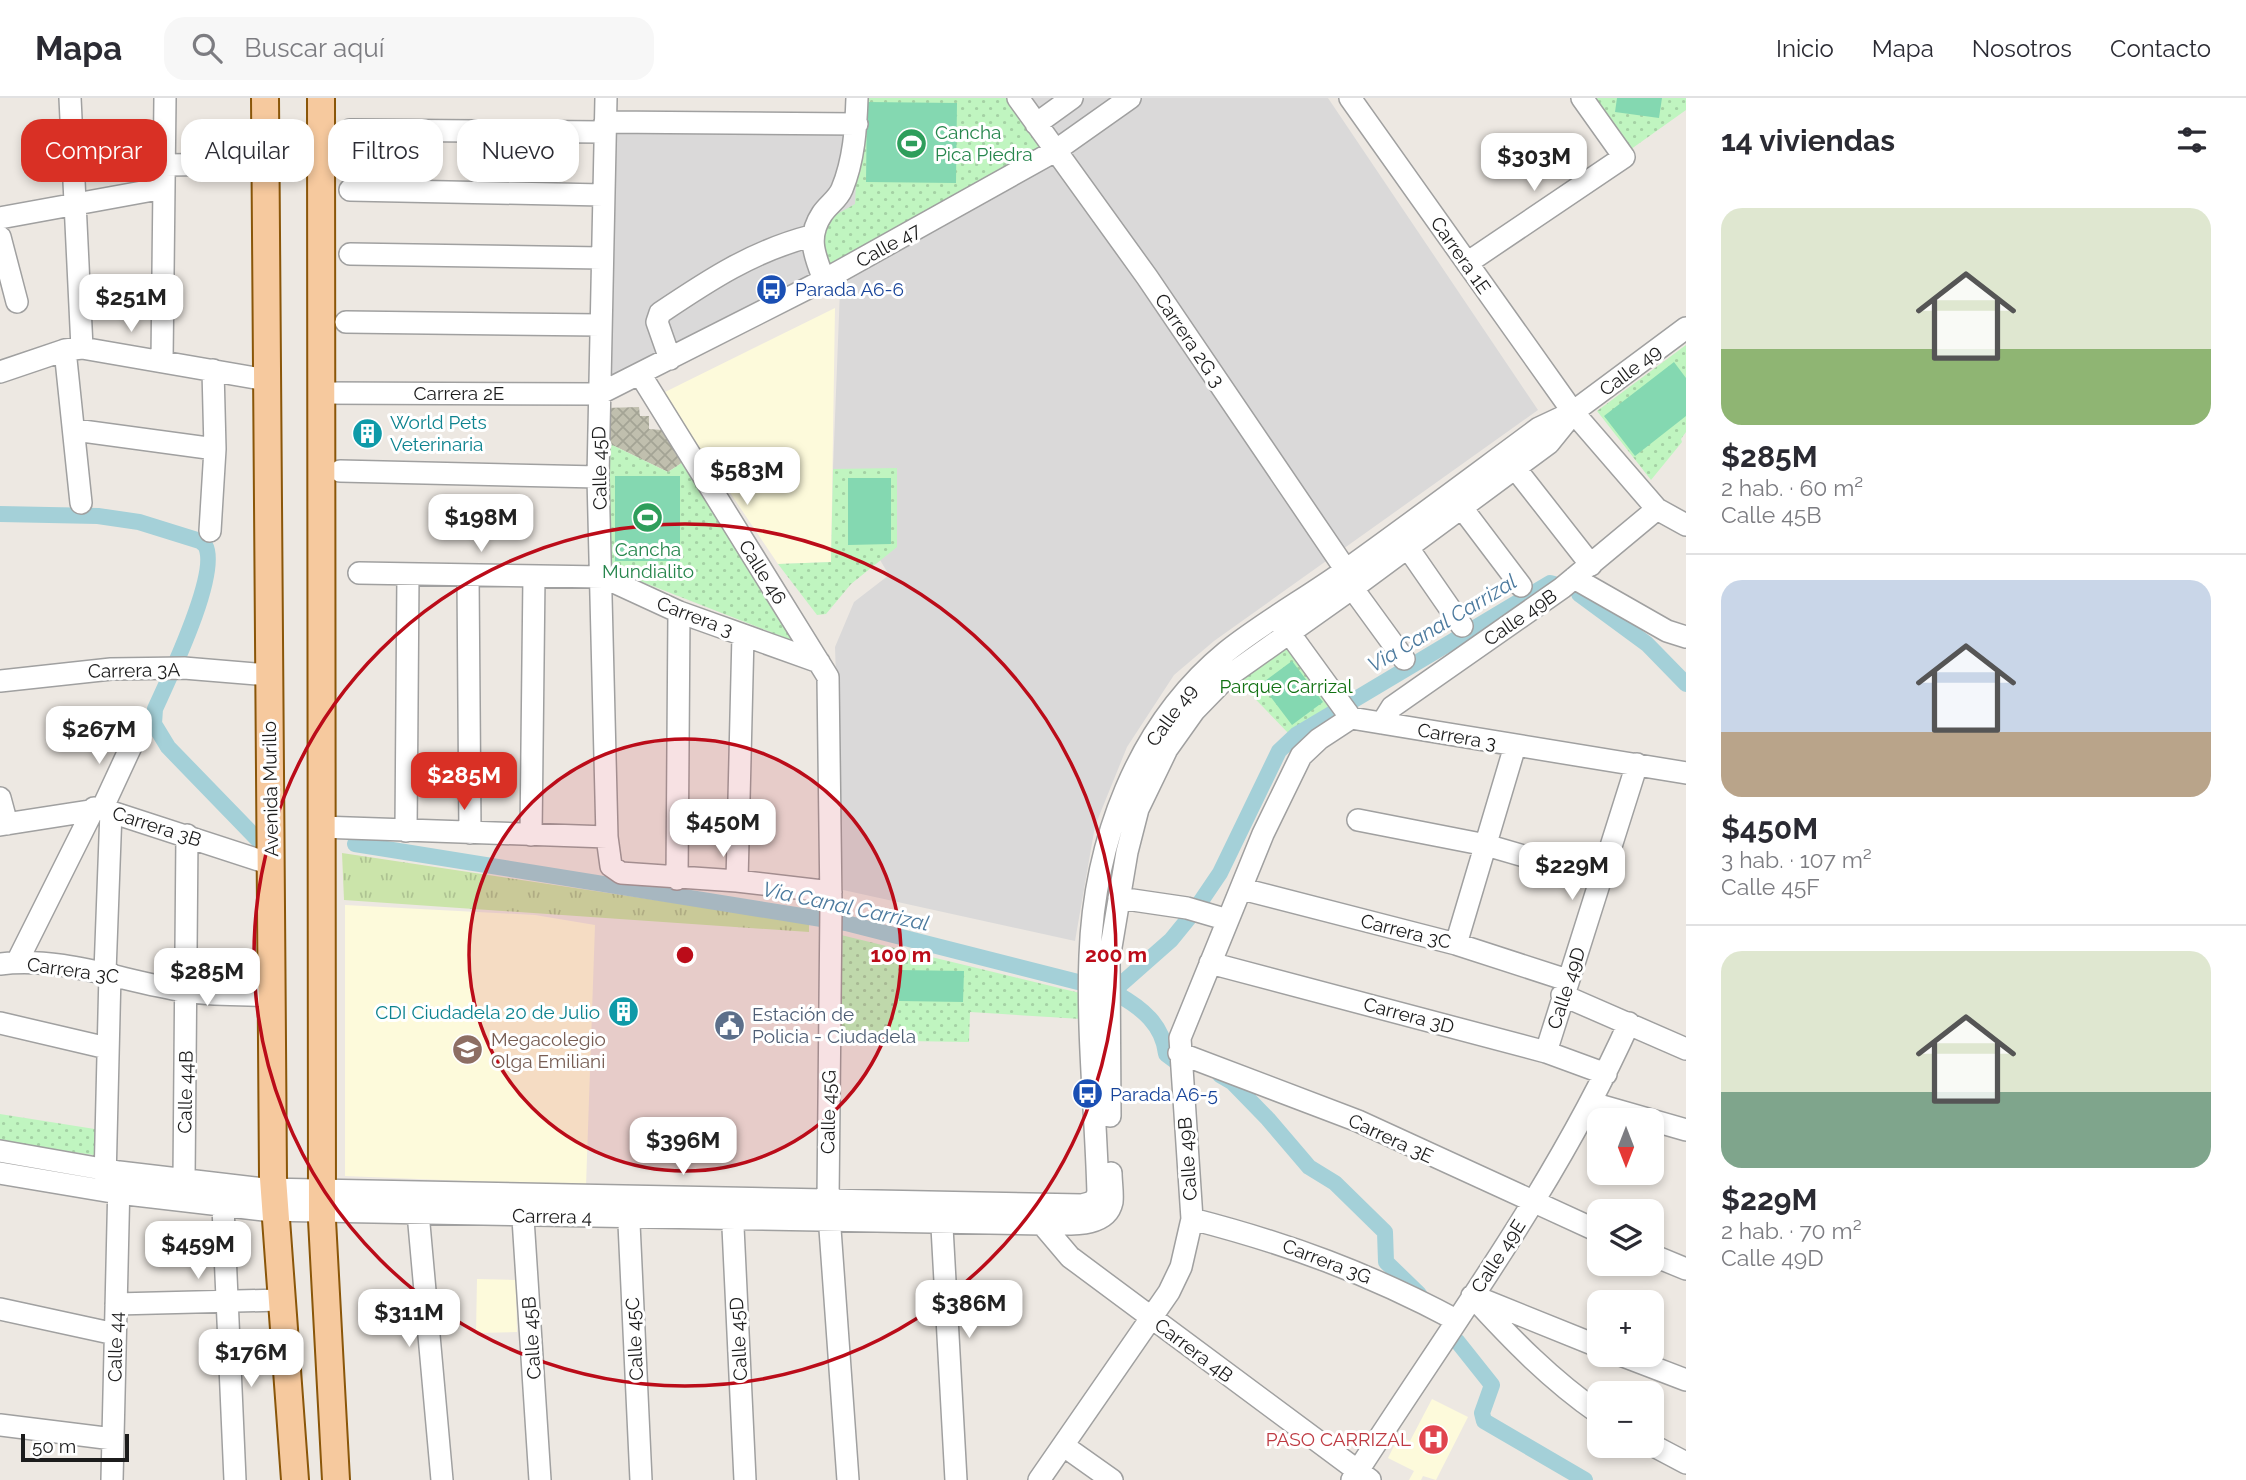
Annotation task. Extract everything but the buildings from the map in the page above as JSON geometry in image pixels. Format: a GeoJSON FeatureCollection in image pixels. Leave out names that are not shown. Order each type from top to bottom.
{"type":"FeatureCollection","features":[{"type":"Feature","properties":{"kind":"main road","name":"Avenida Murillo"},"geometry":{"type":"LineString","coordinates":[[265,98],[265,119]]}},
{"type":"Feature","properties":{"kind":"main road"},"geometry":{"type":"LineString","coordinates":[[321,98],[322,1201],[329,1396],[336,1480]]}},
{"type":"Feature","properties":{"kind":"main road","name":"Avenida Murillo"},"geometry":{"type":"LineString","coordinates":[[265,182],[274,1200],[295,1480]]}},
{"type":"Feature","properties":{"kind":"street"},"geometry":{"type":"LineString","coordinates":[[70,98],[77,204],[75,430],[81,503]]}},
{"type":"Feature","properties":{"kind":"street"},"geometry":{"type":"LineString","coordinates":[[164,98],[164,119]]}},
{"type":"Feature","properties":{"kind":"street","name":"Calle 45D"},"geometry":{"type":"LineString","coordinates":[[606,98],[598,477],[603,577],[607,838]]}},
{"type":"Feature","properties":{"kind":"street"},"geometry":{"type":"LineString","coordinates":[[824,280],[813,252],[811,236],[821,215],[841,193],[857,124],[858,98]]}},
{"type":"Feature","properties":{"kind":"street","name":"Carrera 2G 3"},"geometry":{"type":"LineString","coordinates":[[1018,98],[1147,277],[1404,659]]}},
{"type":"Feature","properties":{"kind":"street"},"geometry":{"type":"LineString","coordinates":[[1036,124],[1072,98]]}},
{"type":"Feature","properties":{"kind":"street","name":"Calle 47"},"geometry":{"type":"LineString","coordinates":[[599,394],[824,280],[1055,151],[1130,98]]}},
{"type":"Feature","properties":{"kind":"street"},"geometry":{"type":"LineString","coordinates":[[1467,263],[1624,157],[1582,98]]}},
{"type":"Feature","properties":{"kind":"street","name":"Carrera 1E"},"geometry":{"type":"LineString","coordinates":[[1359,101],[1467,263],[1573,412],[1657,509],[1684,522]]}},
{"type":"Feature","properties":{"kind":"street"},"geometry":{"type":"LineString","coordinates":[[443,129],[857,124]]}},
{"type":"Feature","properties":{"kind":"street"},"geometry":{"type":"LineString","coordinates":[[162,361],[164,182]]}},
{"type":"Feature","properties":{"kind":"street"},"geometry":{"type":"LineString","coordinates":[[0,218],[164,188]]}},
{"type":"Feature","properties":{"kind":"street"},"geometry":{"type":"LineString","coordinates":[[350,190],[603,195]]}},
{"type":"Feature","properties":{"kind":"street"},"geometry":{"type":"LineString","coordinates":[[670,359],[657,322],[660,313],[715,276],[774,246],[811,236]]}},
{"type":"Feature","properties":{"kind":"street"},"geometry":{"type":"LineString","coordinates":[[0,237],[17,302]]}},
{"type":"Feature","properties":{"kind":"street"},"geometry":{"type":"LineString","coordinates":[[349,254],[602,258]]}},
{"type":"Feature","properties":{"kind":"street"},"geometry":{"type":"LineString","coordinates":[[346,322],[600,325]]}},
{"type":"Feature","properties":{"kind":"street","name":"Calle 49"},"geometry":{"type":"LineString","coordinates":[[1352,582],[1539,428],[1573,412],[1686,328]]}},
{"type":"Feature","properties":{"kind":"street"},"geometry":{"type":"LineString","coordinates":[[0,372],[74,349],[162,361],[267,380]]}},
{"type":"Feature","properties":{"kind":"street"},"geometry":{"type":"LineString","coordinates":[[210,531],[215,449],[213,370]]}},
{"type":"Feature","properties":{"kind":"street","name":"Calle 46"},"geometry":{"type":"LineString","coordinates":[[640,374],[819,662]]}},
{"type":"Feature","properties":{"kind":"street","name":"Carrera 2E"},"geometry":{"type":"LineString","coordinates":[[320,393],[599,394]]}},
{"type":"Feature","properties":{"kind":"street","name":"Calle 49"},"geometry":{"type":"LineString","coordinates":[[1099,980],[1090,956],[1102,863],[1117,804],[1155,730],[1195,681],[1227,652],[1284,625],[1408,548],[1549,443],[1573,412]]}},
{"type":"Feature","properties":{"kind":"street"},"geometry":{"type":"LineString","coordinates":[[75,430],[215,449]]}},
{"type":"Feature","properties":{"kind":"street"},"geometry":{"type":"LineString","coordinates":[[1515,468],[1591,565]]}},
{"type":"Feature","properties":{"kind":"street"},"geometry":{"type":"LineString","coordinates":[[340,471],[598,477]]}},
{"type":"Feature","properties":{"kind":"street"},"geometry":{"type":"LineString","coordinates":[[1462,508],[1521,586]]}},
{"type":"Feature","properties":{"kind":"street","name":"Calle 49B"},"geometry":{"type":"LineString","coordinates":[[1382,723],[1392,707],[1574,578],[1657,509]]}},
{"type":"Feature","properties":{"kind":"street"},"geometry":{"type":"LineString","coordinates":[[1408,548],[1462,626]]}},
{"type":"Feature","properties":{"kind":"street","name":"Carrera 3"},"geometry":{"type":"LineString","coordinates":[[359,573],[603,577],[679,612],[819,662]]}},
{"type":"Feature","properties":{"kind":"street"},"geometry":{"type":"LineString","coordinates":[[406,831],[408,573]]}},
{"type":"Feature","properties":{"kind":"street"},"geometry":{"type":"LineString","coordinates":[[468,575],[470,833]]}},
{"type":"Feature","properties":{"kind":"street"},"geometry":{"type":"LineString","coordinates":[[531,835],[534,576]]}},
{"type":"Feature","properties":{"kind":"street"},"geometry":{"type":"LineString","coordinates":[[1574,578],[1667,631],[1686,637]]}},
{"type":"Feature","properties":{"kind":"street"},"geometry":{"type":"LineString","coordinates":[[677,879],[679,612]]}},
{"type":"Feature","properties":{"kind":"street"},"geometry":{"type":"LineString","coordinates":[[1284,625],[1351,718]]}},
{"type":"Feature","properties":{"kind":"street","name":"Calle 49"},"geometry":{"type":"LineString","coordinates":[[1099,1209],[1099,980],[1138,809],[1167,750],[1194,711],[1284,625]]}},
{"type":"Feature","properties":{"kind":"street"},"geometry":{"type":"LineString","coordinates":[[737,881],[743,635]]}},
{"type":"Feature","properties":{"kind":"street","name":"Calle 45G"},"geometry":{"type":"LineString","coordinates":[[819,662],[828,677],[831,898],[828,1211],[848,1480]]}},
{"type":"Feature","properties":{"kind":"street","name":"Carrera 3A"},"geometry":{"type":"LineString","coordinates":[[0,681],[62,672],[174,668],[269,675]]}},
{"type":"Feature","properties":{"kind":"street","name":"Carrera 3"},"geometry":{"type":"LineString","coordinates":[[1351,718],[1686,773]]}},
{"type":"Feature","properties":{"kind":"street","name":"Calle 49B"},"geometry":{"type":"LineString","coordinates":[[1039,1480],[1170,1292],[1181,1267],[1192,1219],[1180,1038],[1263,834],[1301,756],[1319,738],[1351,718]]}},
{"type":"Feature","properties":{"kind":"street","name":"Calle 44"},"geometry":{"type":"LineString","coordinates":[[112,1480],[116,1304],[102,809],[134,740]]}},
{"type":"Feature","properties":{"kind":"street"},"geometry":{"type":"LineString","coordinates":[[1456,944],[1515,746]]}},
{"type":"Feature","properties":{"kind":"street","name":"Calle 49D"},"geometry":{"type":"LineString","coordinates":[[1545,1052],[1603,879],[1637,764]]}},
{"type":"Feature","properties":{"kind":"street"},"geometry":{"type":"LineString","coordinates":[[0,798],[4,825]]}},
{"type":"Feature","properties":{"kind":"street"},"geometry":{"type":"LineString","coordinates":[[6,967],[102,809]]}},
{"type":"Feature","properties":{"kind":"street","name":"Carrera 3B"},"geometry":{"type":"LineString","coordinates":[[4,825],[102,809],[271,864]]}},
{"type":"Feature","properties":{"kind":"street"},"geometry":{"type":"LineString","coordinates":[[1358,820],[1486,845],[1603,879]]}},
{"type":"Feature","properties":{"kind":"street"},"geometry":{"type":"LineString","coordinates":[[320,827],[607,838],[611,866],[621,873],[677,879],[737,881],[831,898]]}},
{"type":"Feature","properties":{"kind":"street","name":"Calle 44B"},"geometry":{"type":"LineString","coordinates":[[184,1180],[187,835]]}},
{"type":"Feature","properties":{"kind":"street","name":"Carrera 3C"},"geometry":{"type":"LineString","coordinates":[[1242,890],[1456,944],[1565,987],[1629,1023],[1686,1049]]}},
{"type":"Feature","properties":{"kind":"street"},"geometry":{"type":"LineString","coordinates":[[1119,898],[1187,908],[1228,920]]}},
{"type":"Feature","properties":{"kind":"street","name":"Carrera 3D"},"geometry":{"type":"LineString","coordinates":[[1210,963],[1545,1052],[1606,1074]]}},
{"type":"Feature","properties":{"kind":"street","name":"Carrera 3C"},"geometry":{"type":"LineString","coordinates":[[6,967],[107,973],[186,992],[271,996]]}},
{"type":"Feature","properties":{"kind":"street"},"geometry":{"type":"LineString","coordinates":[[0,1023],[107,1048]]}},
{"type":"Feature","properties":{"kind":"street","name":"Calle 49E"},"geometry":{"type":"LineString","coordinates":[[1360,1477],[1592,1103],[1629,1023]]}},
{"type":"Feature","properties":{"kind":"street","name":"Carrera 3E"},"geometry":{"type":"LineString","coordinates":[[1179,1053],[1358,1121],[1587,1226]]}},
{"type":"Feature","properties":{"kind":"street"},"geometry":{"type":"LineString","coordinates":[[1592,1103],[1686,1130]]}},
{"type":"Feature","properties":{"kind":"street","name":"Carrera 4"},"geometry":{"type":"LineString","coordinates":[[0,1151],[223,1207],[274,1200],[941,1213],[1041,1214],[1082,1205],[1099,1209]]}},
{"type":"Feature","properties":{"kind":"street","name":"Carrera 4"},"geometry":{"type":"LineString","coordinates":[[0,1173],[112,1181],[184,1180],[274,1200]]}},
{"type":"Feature","properties":{"kind":"street","name":"Carrera 4"},"geometry":{"type":"LineString","coordinates":[[322,1201],[418,1213],[522,1205]]}},
{"type":"Feature","properties":{"kind":"street","name":"Calle 45B"},"geometry":{"type":"LineString","coordinates":[[522,1205],[540,1480]]}},
{"type":"Feature","properties":{"kind":"street"},"geometry":{"type":"LineString","coordinates":[[223,1207],[225,1301],[235,1480]]}},
{"type":"Feature","properties":{"kind":"street","name":"Calle 45C"},"geometry":{"type":"LineString","coordinates":[[628,1207],[641,1480]]}},
{"type":"Feature","properties":{"kind":"street","name":"Calle 45D"},"geometry":{"type":"LineString","coordinates":[[732,1209],[745,1480]]}},
{"type":"Feature","properties":{"kind":"street"},"geometry":{"type":"LineString","coordinates":[[418,1213],[442,1480]]}},
{"type":"Feature","properties":{"kind":"street"},"geometry":{"type":"LineString","coordinates":[[941,1213],[956,1480]]}},
{"type":"Feature","properties":{"kind":"street","name":"Carrera 4B"},"geometry":{"type":"LineString","coordinates":[[1041,1214],[1070,1257],[1360,1477]]}},
{"type":"Feature","properties":{"kind":"street","name":"Carrera 3G"},"geometry":{"type":"LineString","coordinates":[[1192,1219],[1326,1258],[1393,1286],[1457,1320]]}},
{"type":"Feature","properties":{"kind":"street"},"geometry":{"type":"LineString","coordinates":[[1664,1260],[1686,1269]]}},
{"type":"Feature","properties":{"kind":"street"},"geometry":{"type":"LineString","coordinates":[[1472,1296],[1587,1342]]}},
{"type":"Feature","properties":{"kind":"street"},"geometry":{"type":"LineString","coordinates":[[1472,1296],[1522,1351],[1570,1394],[1587,1405]]}},
{"type":"Feature","properties":{"kind":"street"},"geometry":{"type":"LineString","coordinates":[[116,1304],[281,1300]]}},
{"type":"Feature","properties":{"kind":"street"},"geometry":{"type":"LineString","coordinates":[[0,1309],[115,1334]]}},
{"type":"Feature","properties":{"kind":"street"},"geometry":{"type":"LineString","coordinates":[[1652,1367],[1686,1380]]}},
{"type":"Feature","properties":{"kind":"street"},"geometry":{"type":"LineString","coordinates":[[0,1425],[113,1440]]}},
{"type":"Feature","properties":{"kind":"street"},"geometry":{"type":"LineString","coordinates":[[1064,1446],[1112,1480]]}},
{"type":"Feature","properties":{"kind":"street"},"geometry":{"type":"LineString","coordinates":[[1664,1451],[1686,1463]]}},
{"type":"Feature","properties":{"kind":"street"},"geometry":{"type":"LineString","coordinates":[[1360,1477],[1380,1480]]}},
{"type":"Feature","properties":{"kind":"shaded area"},"geometry":{"type":"Polygon","coordinates":[[[860,98],[1328,98],[1538,410],[1214,641],[1174,675],[1127,747],[1095,826],[1075,941],[843,890],[835,647],[854,602],[889,575],[880,560],[897,546],[897,469],[833,469],[841,264],[608,379],[612,128],[859,129],[860,98]]]}},
{"type":"Feature","properties":{"kind":"shaded area"},"geometry":{"type":"Polygon","coordinates":[[[835,308],[831,562],[778,564],[663,393],[835,308]]]}},
{"type":"Feature","properties":{"kind":"shaded area"},"geometry":{"type":"Polygon","coordinates":[[[639,407],[640,416],[649,416],[649,429],[662,430],[683,462],[668,472],[604,441],[605,408],[639,407]]]}},
{"type":"Feature","properties":{"kind":"shaded area","name":"Megacolegio Olga Emiliani"},"geometry":{"type":"Polygon","coordinates":[[[345,905],[535,915],[595,925],[586,1186],[345,1176],[345,905]]]}},
{"type":"Feature","properties":{"kind":"shaded area"},"geometry":{"type":"Polygon","coordinates":[[[477,1279],[516,1280],[517,1332],[476,1333],[477,1279]]]}},
{"type":"Feature","properties":{"kind":"shaded area","name":"PASO CARRIZAL"},"geometry":{"type":"Polygon","coordinates":[[[1432,1399],[1468,1417],[1436,1480],[1423,1476],[1421,1480],[1409,1480],[1414,1471],[1388,1458],[1399,1436],[1410,1441],[1432,1399]]]}},
{"type":"Feature","properties":{"kind":"green space"},"geometry":{"type":"Polygon","coordinates":[[[860,98],[1008,98],[1045,150],[832,265],[823,260],[823,222],[855,204],[860,98]]]}},
{"type":"Feature","properties":{"kind":"green space"},"geometry":{"type":"Polygon","coordinates":[[[1588,98],[1686,98],[1686,110],[1627,152],[1588,98]]]}},
{"type":"Feature","properties":{"kind":"green space"},"geometry":{"type":"Polygon","coordinates":[[[1617,98],[1662,98],[1659,118],[1615,112],[1617,98]]]}},
{"type":"Feature","properties":{"kind":"green space","name":"Cancha Pica Piedra"},"geometry":{"type":"Polygon","coordinates":[[[867,102],[957,103],[956,183],[866,182],[867,102]]]}},
{"type":"Feature","properties":{"kind":"green space"},"geometry":{"type":"Polygon","coordinates":[[[1686,345],[1686,432],[1682,442],[1651,480],[1597,411],[1686,345]]]}},
{"type":"Feature","properties":{"kind":"green space"},"geometry":{"type":"Polygon","coordinates":[[[1674,362],[1686,378],[1686,416],[1635,456],[1604,416],[1674,362]]]}},
{"type":"Feature","properties":{"kind":"green space"},"geometry":{"type":"Polygon","coordinates":[[[604,441],[668,472],[683,462],[801,644],[609,569],[604,441]]]}},
{"type":"Feature","properties":{"kind":"green space"},"geometry":{"type":"Polygon","coordinates":[[[897,468],[897,547],[851,584],[826,614],[817,615],[778,564],[831,562],[833,469],[897,468]]]}},
{"type":"Feature","properties":{"kind":"green space","name":"Cancha Mundialito"},"geometry":{"type":"Polygon","coordinates":[[[615,476],[680,476],[680,561],[615,561],[615,476]]]}},
{"type":"Feature","properties":{"kind":"green space"},"geometry":{"type":"Polygon","coordinates":[[[848,478],[891,478],[891,544],[848,545],[848,478]]]}},
{"type":"Feature","properties":{"kind":"green space","name":"Parque Carrizal"},"geometry":{"type":"Polygon","coordinates":[[[1290,638],[1337,706],[1290,735],[1235,678],[1290,638]]]}},
{"type":"Feature","properties":{"kind":"green space"},"geometry":{"type":"Polygon","coordinates":[[[1292,661],[1323,702],[1292,725],[1261,684],[1292,661]]]}},
{"type":"Feature","properties":{"kind":"green space"},"geometry":{"type":"Polygon","coordinates":[[[342,853],[809,923],[809,932],[344,900],[342,853]]]}},
{"type":"Feature","properties":{"kind":"green space"},"geometry":{"type":"Polygon","coordinates":[[[841,935],[1084,994],[1081,1019],[970,1012],[969,1042],[840,1040],[841,935]]]}},
{"type":"Feature","properties":{"kind":"green space"},"geometry":{"type":"Polygon","coordinates":[[[899,970],[964,971],[963,1002],[899,1001],[899,970]]]}},
{"type":"Feature","properties":{"kind":"green space"},"geometry":{"type":"Polygon","coordinates":[[[0,1114],[101,1130],[100,1156],[0,1141],[0,1114]]]}},
{"type":"Feature","properties":{"kind":"waterway"},"geometry":{"type":"LineString","coordinates":[[0,514],[98,516],[139,522],[200,541],[205,545],[208,559],[200,601],[155,709],[154,724],[168,747],[260,842]]}},
{"type":"Feature","properties":{"kind":"waterway","name":"Via Canal Carrizal"},"geometry":{"type":"LineString","coordinates":[[1354,700],[1550,583],[1554,584]]}},
{"type":"Feature","properties":{"kind":"waterway","name":"Via Canal Carrizal"},"geometry":{"type":"LineString","coordinates":[[1579,594],[1647,644],[1686,684]]}},
{"type":"Feature","properties":{"kind":"waterway","name":"Via Canal Carrizal"},"geometry":{"type":"LineString","coordinates":[[1199,904],[1220,873],[1279,751],[1296,735],[1333,713]]}},
{"type":"Feature","properties":{"kind":"waterway","name":"Via Canal Carrizal"},"geometry":{"type":"LineString","coordinates":[[355,844],[846,923],[1078,982]]}},
{"type":"Feature","properties":{"kind":"waterway","name":"Via Canal Carrizal"},"geometry":{"type":"LineString","coordinates":[[1174,1060],[1166,1054],[1161,1034],[1150,1018],[1117,994],[1120,985],[1171,940],[1193,913]]}},
{"type":"Feature","properties":{"kind":"waterway","name":"Via Canal Carrizal"},"geometry":{"type":"LineString","coordinates":[[1220,1075],[1232,1082],[1268,1119],[1309,1167],[1335,1183],[1385,1232],[1386,1262],[1419,1294]]}},
{"type":"Feature","properties":{"kind":"waterway","name":"Via Canal Carrizal"},"geometry":{"type":"LineString","coordinates":[[1457,1341],[1492,1385],[1482,1413],[1484,1421],[1585,1480]]}},
{"type":"Feature","properties":{"kind":"place","name":"Cancha Pica Piedra"},"geometry":{"type":"Point","coordinates":[912,143]}},
{"type":"Feature","properties":{"kind":"place","name":"Parada A6-6"},"geometry":{"type":"Point","coordinates":[772,289]}},
{"type":"Feature","properties":{"kind":"place","name":"World Pets Veterinaria"},"geometry":{"type":"Point","coordinates":[367,433]}},
{"type":"Feature","properties":{"kind":"place","name":"Cancha Mundialito"},"geometry":{"type":"Point","coordinates":[648,518]}},
{"type":"Feature","properties":{"kind":"place","name":"CDI Ciudadela 20 de Julio"},"geometry":{"type":"Point","coordinates":[623,1012]}},
{"type":"Feature","properties":{"kind":"place","name":"Estación de Policia - Ciudadela"},"geometry":{"type":"Point","coordinates":[729,1025]}},
{"type":"Feature","properties":{"kind":"place","name":"Megacolegio Olga Emiliani"},"geometry":{"type":"Point","coordinates":[468,1050]}},
{"type":"Feature","properties":{"kind":"place","name":"Parada A6-5"},"geometry":{"type":"Point","coordinates":[1087,1094]}},
{"type":"Feature","properties":{"kind":"place","name":"PASO CARRIZAL"},"geometry":{"type":"Point","coordinates":[1434,1439]}}]}
